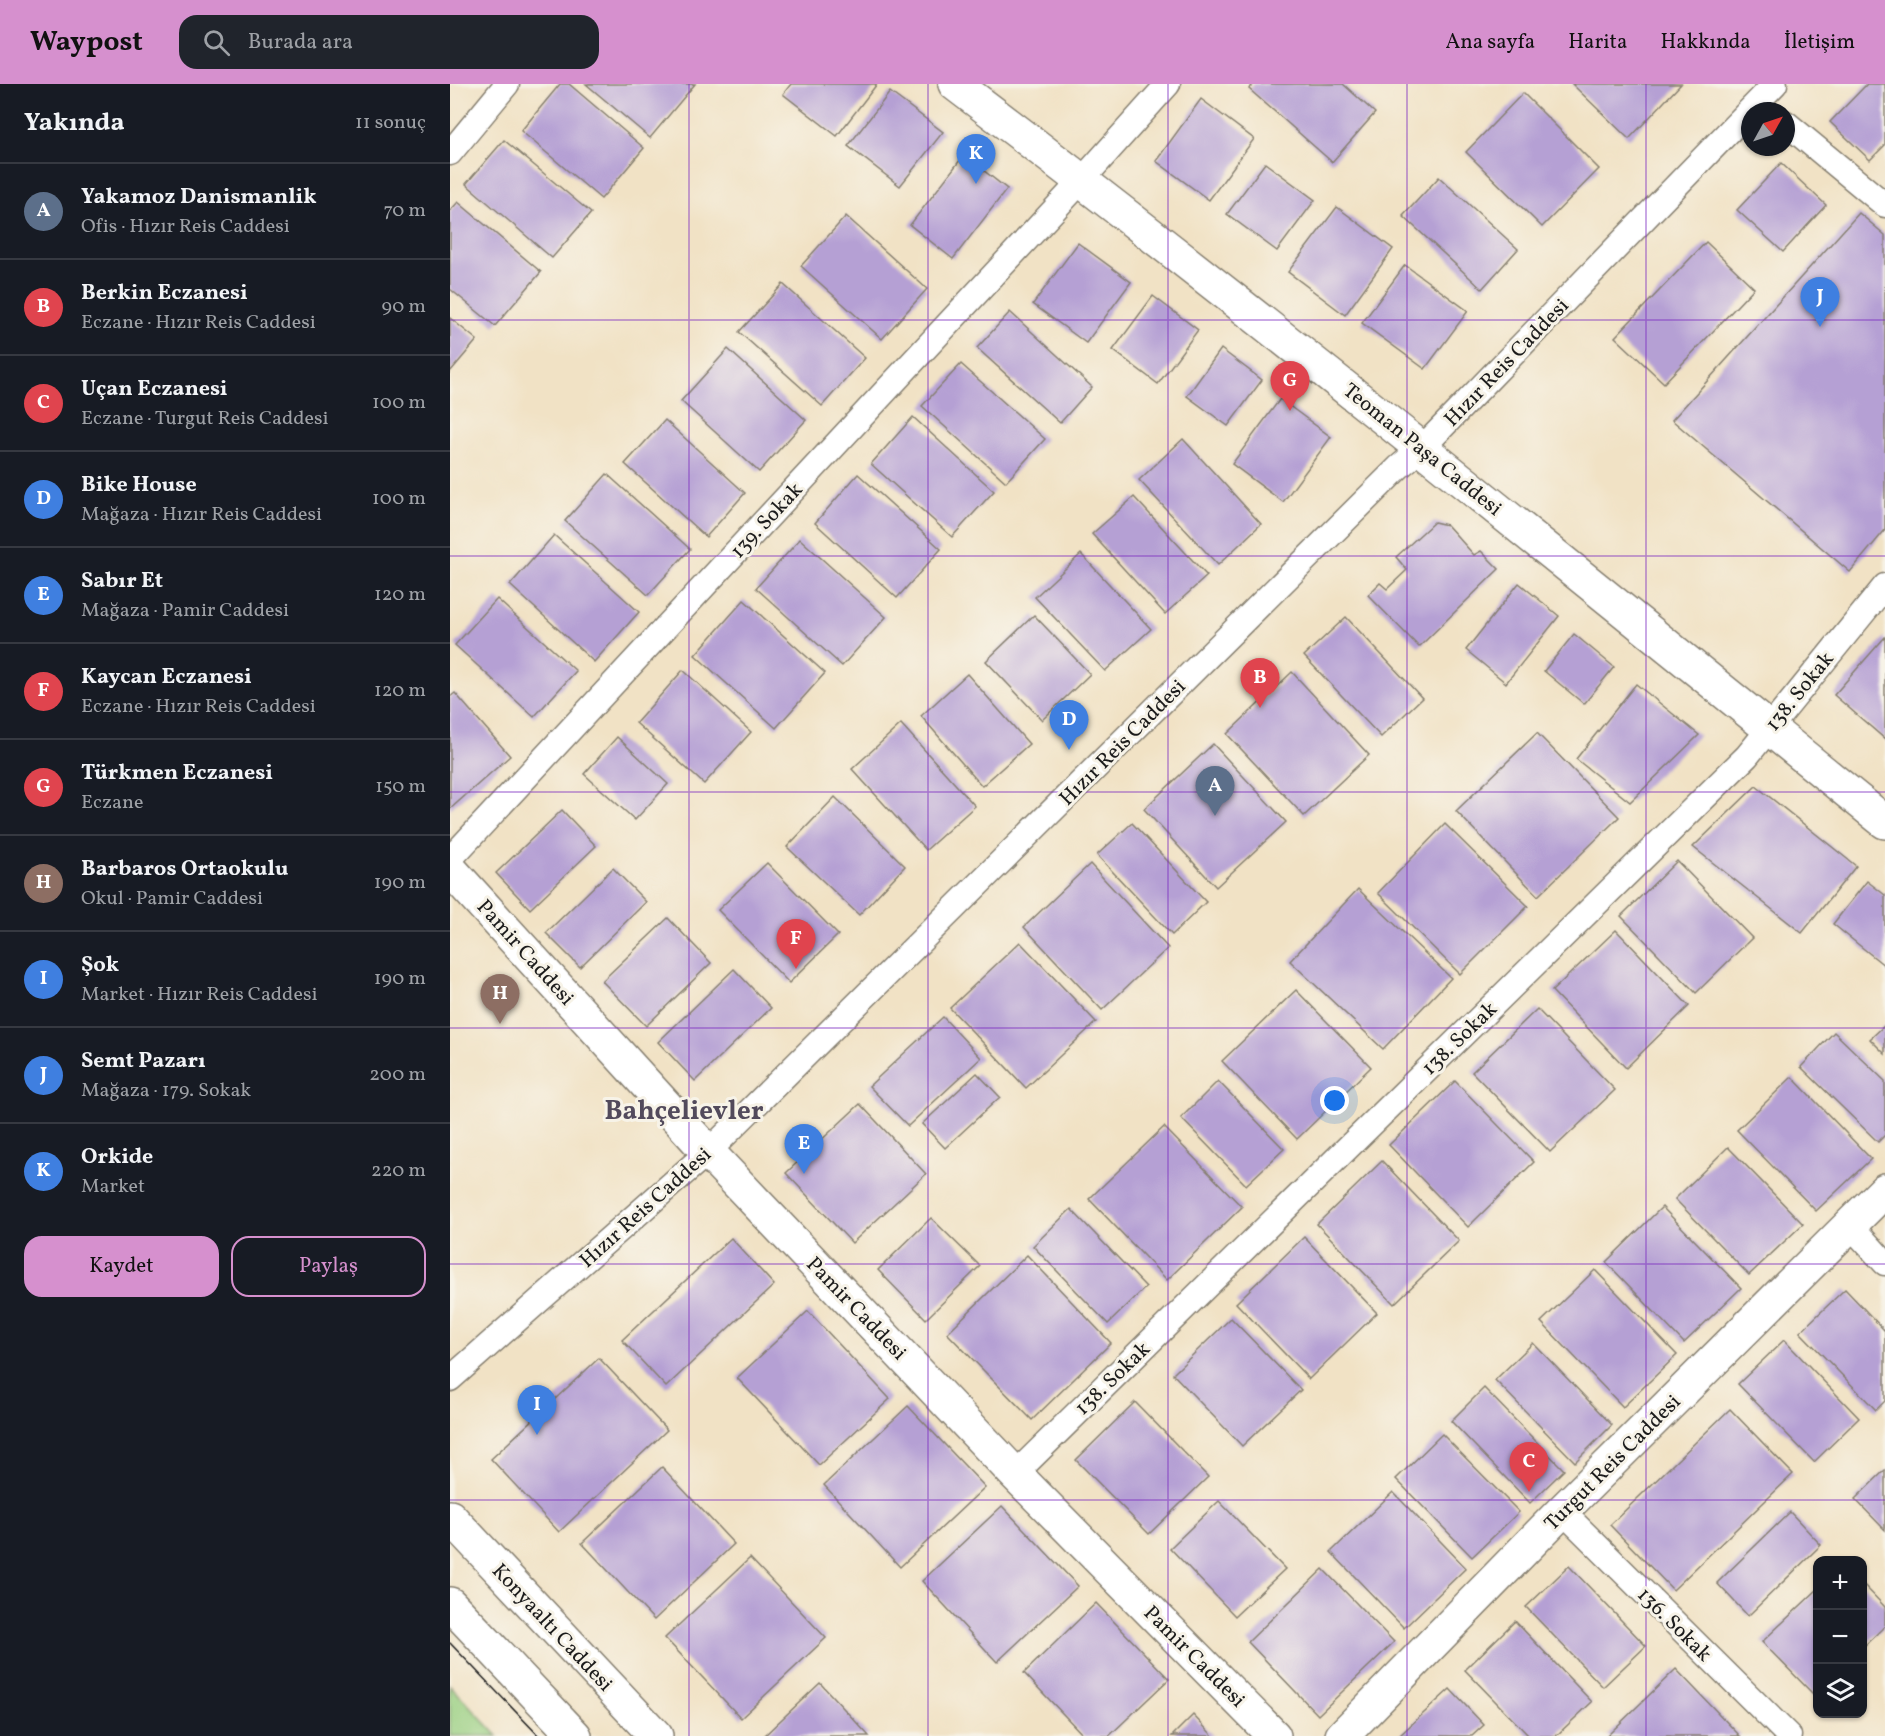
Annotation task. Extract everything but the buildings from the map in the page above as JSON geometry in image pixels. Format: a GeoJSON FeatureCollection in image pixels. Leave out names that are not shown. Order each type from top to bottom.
{"type":"FeatureCollection","features":[{"type":"Feature","properties":{"kind":"street"},"geometry":{"type":"LineString","coordinates":[[450,153],[507,84]]}},
{"type":"Feature","properties":{"kind":"street","name":"Teoman Paşa Caddesi"},"geometry":{"type":"LineString","coordinates":[[955,84],[1082,180],[1423,447],[1885,822]]}},
{"type":"Feature","properties":{"kind":"street","name":"139. Sokak"},"geometry":{"type":"LineString","coordinates":[[450,859],[1082,180],[1168,84]]}},
{"type":"Feature","properties":{"kind":"street","name":"Hızır Reis Caddesi"},"geometry":{"type":"LineString","coordinates":[[450,1379],[708,1152],[1399,467],[1423,447],[1768,99]]}},
{"type":"Feature","properties":{"kind":"street"},"geometry":{"type":"LineString","coordinates":[[1795,130],[1885,205]]}},
{"type":"Feature","properties":{"kind":"street","name":"138. Sokak"},"geometry":{"type":"LineString","coordinates":[[1015,1474],[1747,756],[1885,586]]}},
{"type":"Feature","properties":{"kind":"street","name":"Pamir Caddesi"},"geometry":{"type":"LineString","coordinates":[[450,869],[708,1152],[1015,1474],[1274,1736]]}},
{"type":"Feature","properties":{"kind":"street","name":"Turgut Reis Caddesi"},"geometry":{"type":"LineString","coordinates":[[1342,1736],[1562,1511],[1885,1190]]}},
{"type":"Feature","properties":{"kind":"street"},"geometry":{"type":"LineString","coordinates":[[1850,1225],[1885,1263]]}},
{"type":"Feature","properties":{"kind":"street","name":"136. Sokak"},"geometry":{"type":"LineString","coordinates":[[1562,1511],[1789,1736]]}},
{"type":"Feature","properties":{"kind":"street","name":"Konyaaltı Caddesi"},"geometry":{"type":"LineString","coordinates":[[450,1517],[656,1736]]}},
{"type":"Feature","properties":{"kind":"street"},"geometry":{"type":"LineString","coordinates":[[450,1604],[574,1736]]}},
{"type":"Feature","properties":{"kind":"green space"},"geometry":{"type":"Polygon","coordinates":[[[450,1685],[498,1736],[450,1736],[450,1685]]]}},
{"type":"Feature","properties":{"kind":"tram line"},"geometry":{"type":"LineString","coordinates":[[450,1643],[539,1736]]}},
{"type":"Feature","properties":{"kind":"place","name":"Orkide"},"geometry":{"type":"Point","coordinates":[976,184]}},
{"type":"Feature","properties":{"kind":"place","name":"Semt Pazarı"},"geometry":{"type":"Point","coordinates":[1820,327]}},
{"type":"Feature","properties":{"kind":"place","name":"Türkmen Eczanesi"},"geometry":{"type":"Point","coordinates":[1290,411]}},
{"type":"Feature","properties":{"kind":"place","name":"Berkin Eczanesi"},"geometry":{"type":"Point","coordinates":[1260,708]}},
{"type":"Feature","properties":{"kind":"place","name":"Bike House"},"geometry":{"type":"Point","coordinates":[1069,750]}},
{"type":"Feature","properties":{"kind":"place","name":"Yakamoz Danismanlik"},"geometry":{"type":"Point","coordinates":[1215,816]}},
{"type":"Feature","properties":{"kind":"place","name":"Kaycan Eczanesi"},"geometry":{"type":"Point","coordinates":[796,969]}},
{"type":"Feature","properties":{"kind":"place","name":"Barbaros Ortaokulu"},"geometry":{"type":"Point","coordinates":[500,1024]}},
{"type":"Feature","properties":{"kind":"place","name":"Sabır Et"},"geometry":{"type":"Point","coordinates":[804,1174]}},
{"type":"Feature","properties":{"kind":"place","name":"Şok"},"geometry":{"type":"Point","coordinates":[537,1435]}},
{"type":"Feature","properties":{"kind":"place","name":"Uçan Eczanesi"},"geometry":{"type":"Point","coordinates":[1529,1492]}},
{"type":"Feature","properties":{"kind":"district","name":"Bahçelievler"},"geometry":{"type":"Point","coordinates":[684,1110]}}]}
